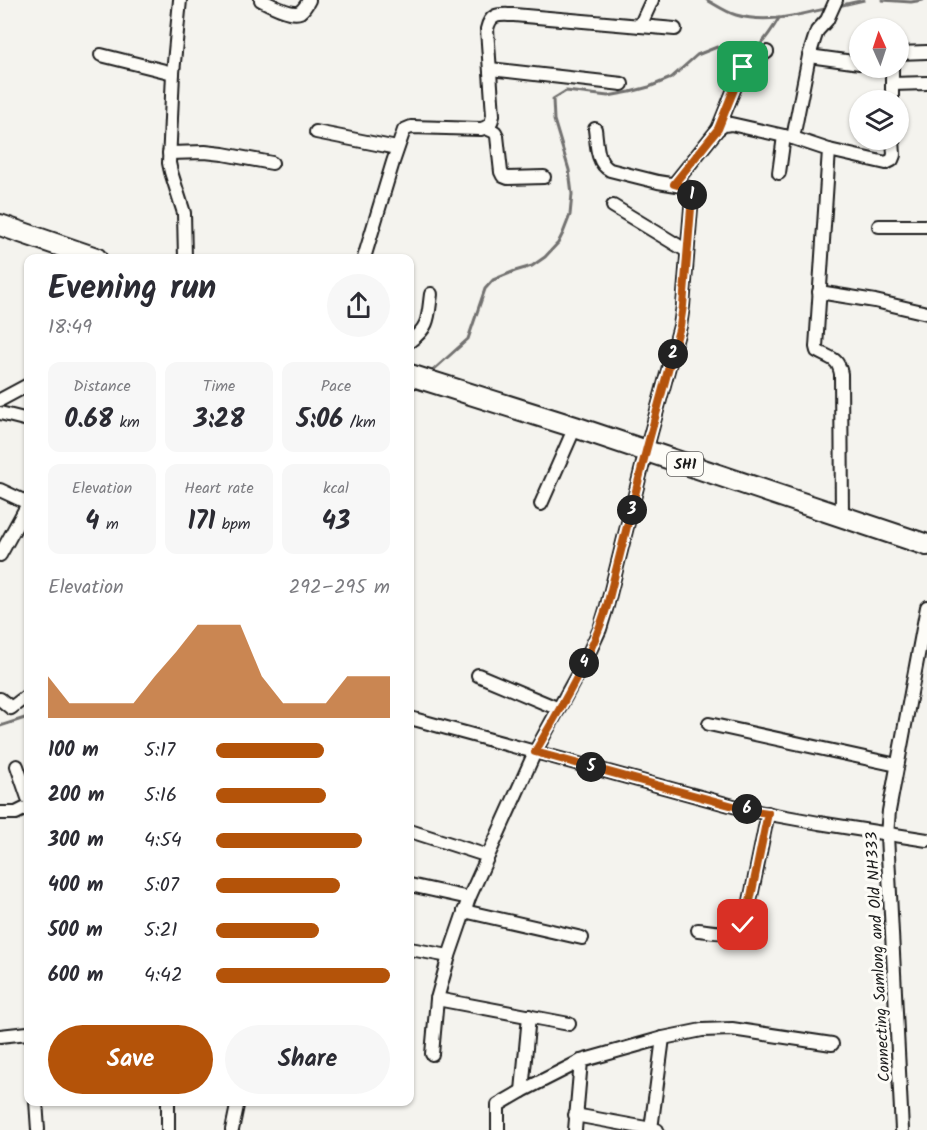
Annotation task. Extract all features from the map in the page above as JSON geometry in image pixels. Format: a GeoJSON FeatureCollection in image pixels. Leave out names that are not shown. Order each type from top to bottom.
{"type":"FeatureCollection","features":[{"type":"Feature","properties":{"kind":"main road"},"geometry":{"type":"LineString","coordinates":[[0,225],[84,254]]}},
{"type":"Feature","properties":{"kind":"main road"},"geometry":{"type":"LineString","coordinates":[[0,237],[49,254]]}},
{"type":"Feature","properties":{"kind":"main road","name":"SH1"},"geometry":{"type":"LineString","coordinates":[[414,377],[575,427],[927,545]]}},
{"type":"Feature","properties":{"kind":"street"},"geometry":{"type":"LineString","coordinates":[[180,0],[169,153],[171,172],[184,213],[185,254]]}},
{"type":"Feature","properties":{"kind":"street"},"geometry":{"type":"LineString","coordinates":[[261,0],[296,13],[302,11],[309,0]]}},
{"type":"Feature","properties":{"kind":"street"},"geometry":{"type":"LineString","coordinates":[[640,26],[652,0]]}},
{"type":"Feature","properties":{"kind":"street"},"geometry":{"type":"LineString","coordinates":[[779,173],[817,31],[827,20],[836,0]]}},
{"type":"Feature","properties":{"kind":"street"},"geometry":{"type":"LineString","coordinates":[[486,128],[492,122],[493,115],[487,29],[489,21],[494,16],[675,29]]}},
{"type":"Feature","properties":{"kind":"street"},"geometry":{"type":"LineString","coordinates":[[718,129],[743,67],[766,52]]}},
{"type":"Feature","properties":{"kind":"street"},"geometry":{"type":"LineString","coordinates":[[909,53],[927,52]]}},
{"type":"Feature","properties":{"kind":"street"},"geometry":{"type":"LineString","coordinates":[[101,56],[173,73]]}},
{"type":"Feature","properties":{"kind":"street"},"geometry":{"type":"LineString","coordinates":[[809,56],[849,61]]}},
{"type":"Feature","properties":{"kind":"street"},"geometry":{"type":"LineString","coordinates":[[490,69],[622,84]]}},
{"type":"Feature","properties":{"kind":"street"},"geometry":{"type":"LineString","coordinates":[[892,78],[892,90]]}},
{"type":"Feature","properties":{"kind":"street"},"geometry":{"type":"LineString","coordinates":[[892,84],[927,83]]}},
{"type":"Feature","properties":{"kind":"street"},"geometry":{"type":"LineString","coordinates":[[674,184],[724,124],[789,137],[829,150],[886,163],[892,160],[894,150]]}},
{"type":"Feature","properties":{"kind":"street"},"geometry":{"type":"LineString","coordinates":[[365,254],[404,130],[411,127],[475,130],[486,128],[495,132],[497,136],[503,176],[508,178],[544,177]]}},
{"type":"Feature","properties":{"kind":"street"},"geometry":{"type":"LineString","coordinates":[[432,1054],[437,999],[469,898],[535,752],[600,629],[680,326],[692,196],[688,188],[605,167],[600,160],[594,129]]}},
{"type":"Feature","properties":{"kind":"street"},"geometry":{"type":"LineString","coordinates":[[316,132],[397,148]]}},
{"type":"Feature","properties":{"kind":"street"},"geometry":{"type":"LineString","coordinates":[[829,150],[816,347],[817,351],[835,360],[840,366],[842,516]]}},
{"type":"Feature","properties":{"kind":"street"},"geometry":{"type":"LineString","coordinates":[[169,153],[205,152],[272,163]]}},
{"type":"Feature","properties":{"kind":"street"},"geometry":{"type":"LineString","coordinates":[[613,206],[687,251]]}},
{"type":"Feature","properties":{"kind":"street"},"geometry":{"type":"LineString","coordinates":[[879,226],[927,226]]}},
{"type":"Feature","properties":{"kind":"street"},"geometry":{"type":"LineString","coordinates":[[819,292],[875,301],[927,313]]}},
{"type":"Feature","properties":{"kind":"street"},"geometry":{"type":"LineString","coordinates":[[414,338],[424,329],[431,294]]}},
{"type":"Feature","properties":{"kind":"street"},"geometry":{"type":"LineString","coordinates":[[0,400],[24,387]]}},
{"type":"Feature","properties":{"kind":"street"},"geometry":{"type":"LineString","coordinates":[[0,413],[24,419]]}},
{"type":"Feature","properties":{"kind":"street"},"geometry":{"type":"LineString","coordinates":[[541,504],[575,427]]}},
{"type":"Feature","properties":{"kind":"street"},"geometry":{"type":"LineString","coordinates":[[0,490],[24,502]]}},
{"type":"Feature","properties":{"kind":"street"},"geometry":{"type":"LineString","coordinates":[[0,555],[24,511]]}},
{"type":"Feature","properties":{"kind":"street","name":"Connecting Samlong and Old NH333"},"geometry":{"type":"LineString","coordinates":[[902,1130],[887,834],[897,765],[927,607]]}},
{"type":"Feature","properties":{"kind":"street"},"geometry":{"type":"LineString","coordinates":[[478,675],[559,710]]}},
{"type":"Feature","properties":{"kind":"street"},"geometry":{"type":"LineString","coordinates":[[0,699],[11,708],[24,698]]}},
{"type":"Feature","properties":{"kind":"street"},"geometry":{"type":"LineString","coordinates":[[414,719],[748,810],[927,840]]}},
{"type":"Feature","properties":{"kind":"street"},"geometry":{"type":"LineString","coordinates":[[709,724],[897,765]]}},
{"type":"Feature","properties":{"kind":"street"},"geometry":{"type":"LineString","coordinates":[[17,766],[24,786]]}},
{"type":"Feature","properties":{"kind":"street"},"geometry":{"type":"LineString","coordinates":[[0,813],[16,813],[24,810]]}},
{"type":"Feature","properties":{"kind":"street"},"geometry":{"type":"LineString","coordinates":[[698,930],[731,932],[743,925],[747,916],[768,813]]}},
{"type":"Feature","properties":{"kind":"street"},"geometry":{"type":"LineString","coordinates":[[414,832],[488,856]]}},
{"type":"Feature","properties":{"kind":"street"},"geometry":{"type":"LineString","coordinates":[[414,886],[469,898]]}},
{"type":"Feature","properties":{"kind":"street"},"geometry":{"type":"LineString","coordinates":[[464,911],[582,938]]}},
{"type":"Feature","properties":{"kind":"street"},"geometry":{"type":"LineString","coordinates":[[414,950],[449,956]]}},
{"type":"Feature","properties":{"kind":"street"},"geometry":{"type":"LineString","coordinates":[[437,999],[569,1024]]}},
{"type":"Feature","properties":{"kind":"street"},"geometry":{"type":"LineString","coordinates":[[522,1091],[529,1016]]}},
{"type":"Feature","properties":{"kind":"street"},"geometry":{"type":"LineString","coordinates":[[498,1130],[498,1105],[522,1091],[581,1061],[663,1038],[702,1030],[732,1029],[832,1044]]}},
{"type":"Feature","properties":{"kind":"street"},"geometry":{"type":"LineString","coordinates":[[0,1036],[24,1033]]}},
{"type":"Feature","properties":{"kind":"street"},"geometry":{"type":"LineString","coordinates":[[575,1115],[654,1129],[663,1038]]}},
{"type":"Feature","properties":{"kind":"street"},"geometry":{"type":"LineString","coordinates":[[575,1130],[581,1061]]}},
{"type":"Feature","properties":{"kind":"street"},"geometry":{"type":"LineString","coordinates":[[36,1106],[38,1130]]}},
{"type":"Feature","properties":{"kind":"street"},"geometry":{"type":"LineString","coordinates":[[168,1106],[168,1130]]}},
{"type":"Feature","properties":{"kind":"street"},"geometry":{"type":"LineString","coordinates":[[232,1130],[236,1106]]}},
{"type":"Feature","properties":{"kind":"waterway"},"geometry":{"type":"LineString","coordinates":[[707,0],[732,14],[759,19],[783,18],[829,8]]}},
{"type":"Feature","properties":{"kind":"waterway"},"geometry":{"type":"LineString","coordinates":[[838,6],[864,0]]}},
{"type":"Feature","properties":{"kind":"waterway"},"geometry":{"type":"LineString","coordinates":[[882,0],[911,2],[923,0]]}},
{"type":"Feature","properties":{"kind":"waterway"},"geometry":{"type":"LineString","coordinates":[[429,374],[468,339],[485,289],[493,280],[532,266],[545,257],[558,243],[563,233],[570,215],[572,194],[569,170],[554,120],[553,99],[566,91],[608,96],[649,87],[671,78],[697,55],[717,47],[729,61],[736,63],[758,48],[779,18]]}},
{"type":"Feature","properties":{"kind":"waterway"},"geometry":{"type":"LineString","coordinates":[[414,387],[417,384]]}},
{"type":"Feature","properties":{"kind":"waterway"},"geometry":{"type":"LineString","coordinates":[[0,726],[24,718]]}},
{"type":"Feature","properties":{"kind":"route"},"geometry":{"type":"LineString","coordinates":[[743,67],[718,129],[674,184],[688,188],[692,196],[680,326],[600,629],[535,752],[748,810],[768,813],[747,916],[743,925]]}}]}
